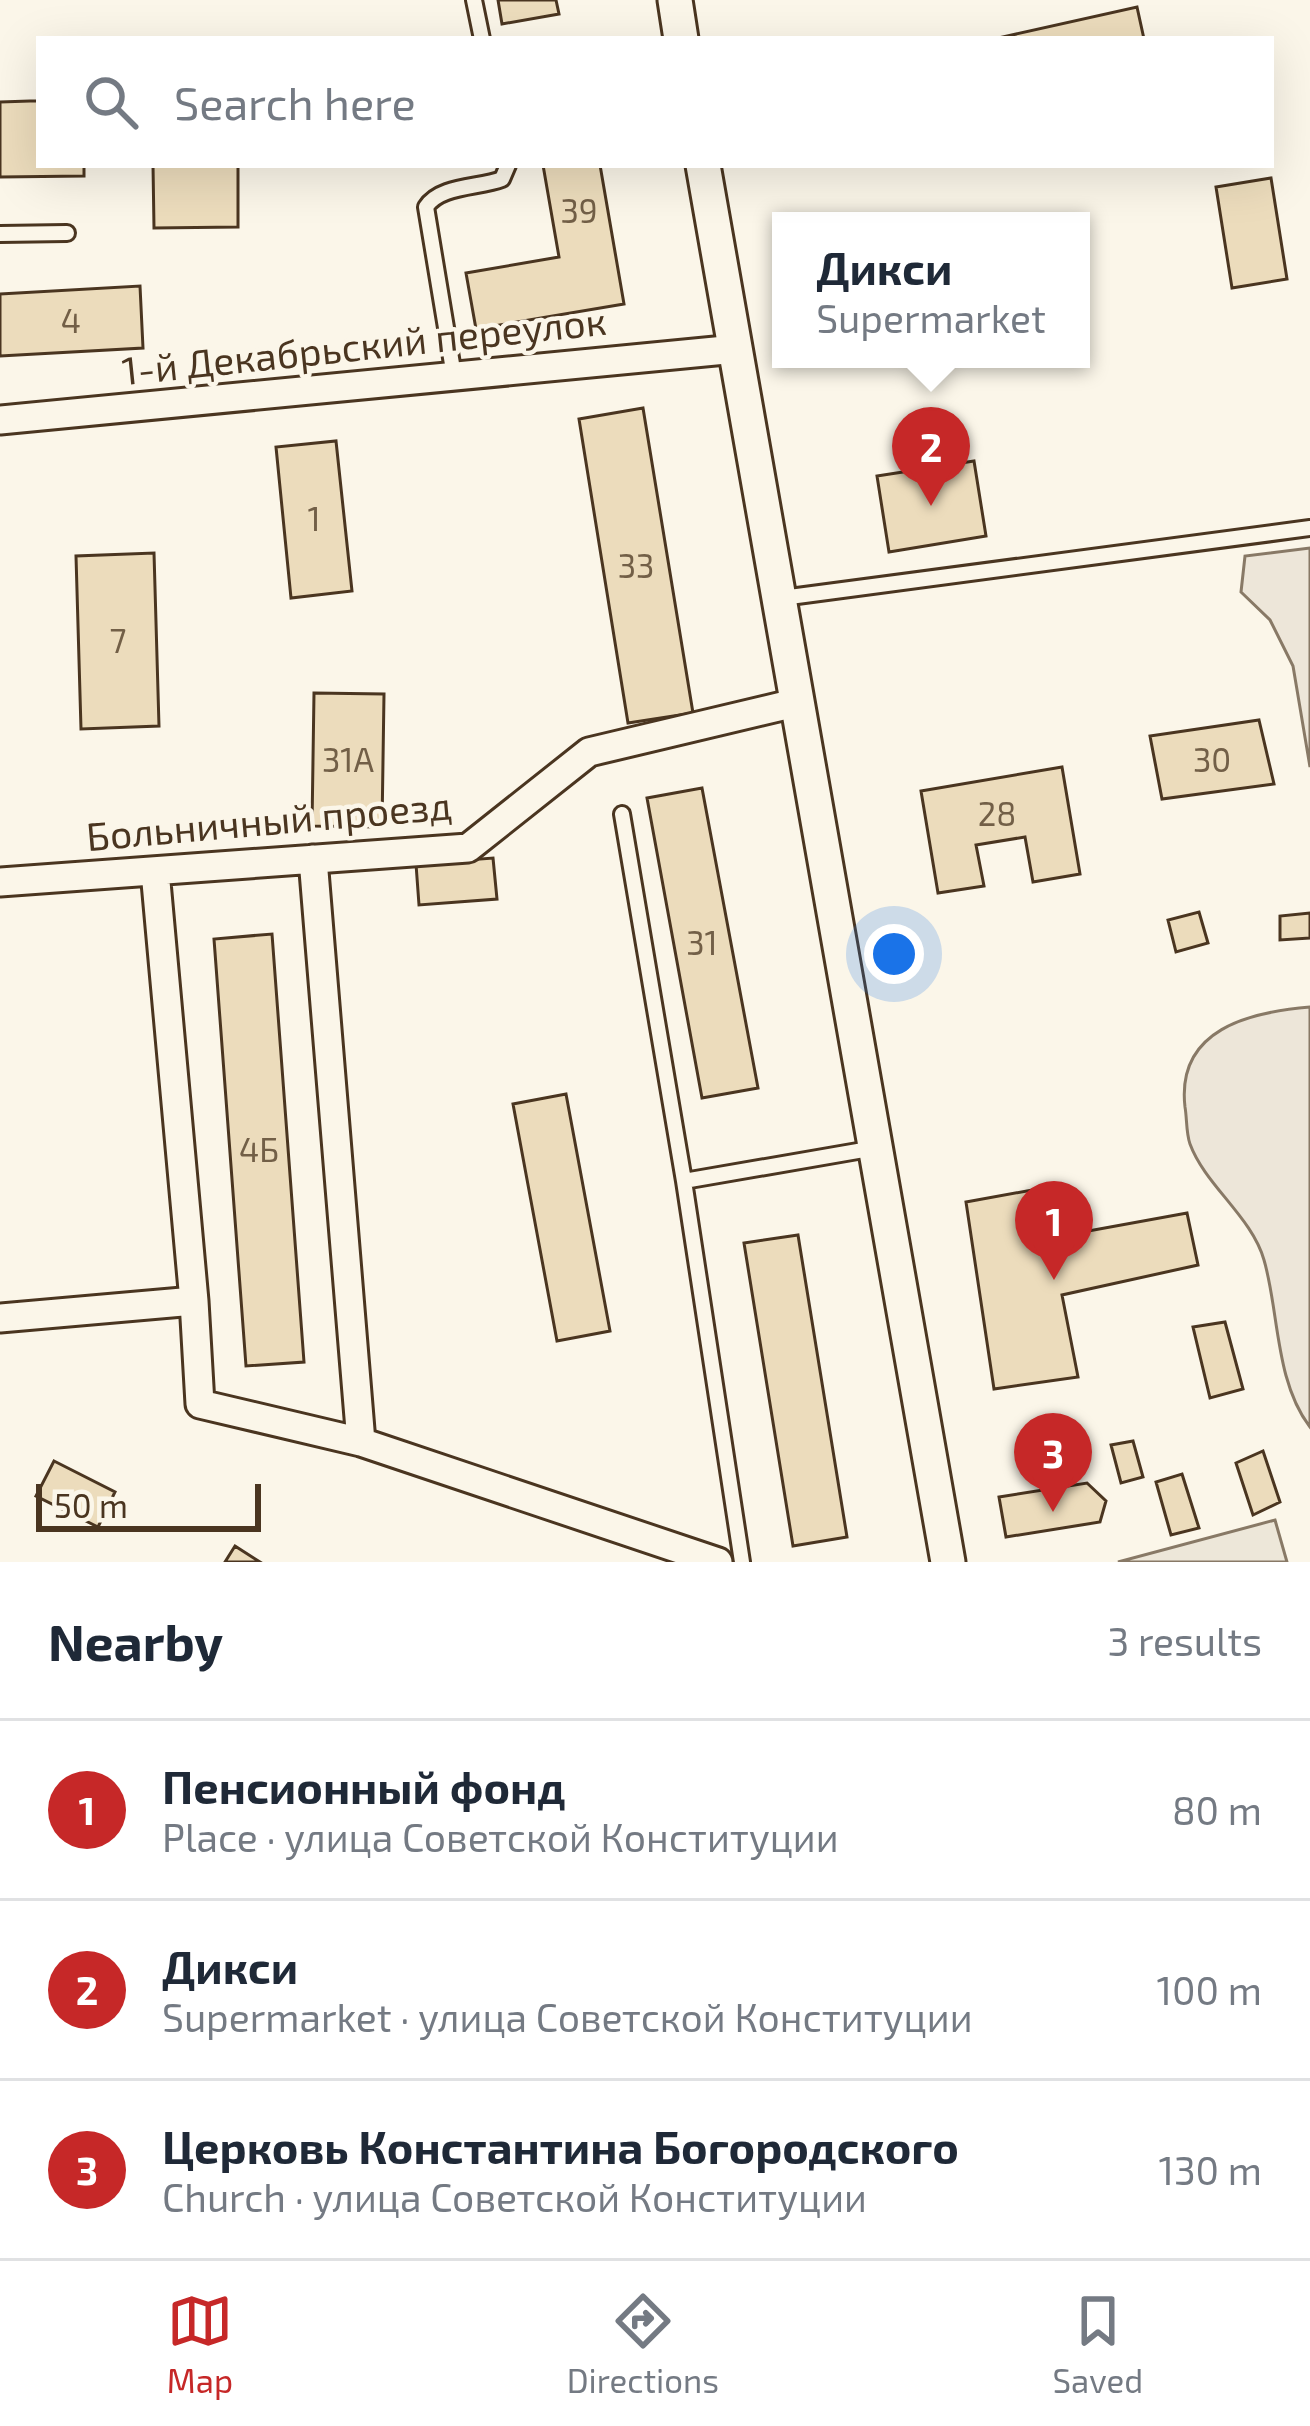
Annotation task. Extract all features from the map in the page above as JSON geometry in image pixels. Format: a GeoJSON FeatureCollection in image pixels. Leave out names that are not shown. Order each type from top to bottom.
{"type":"FeatureCollection","features":[{"type":"Feature","properties":{"kind":"street"},"geometry":{"type":"LineString","coordinates":[[675,0],[681,36]]}},
{"type":"Feature","properties":{"kind":"street"},"geometry":{"type":"LineString","coordinates":[[705,168],[948,1562]]}},
{"type":"Feature","properties":{"kind":"street","name":"1-й Декабрьский переулок"},"geometry":{"type":"LineString","coordinates":[[0,420],[736,349]]}},
{"type":"Feature","properties":{"kind":"street","name":"Больничный проезд"},"geometry":{"type":"LineString","coordinates":[[0,882],[468,848],[589,752],[795,704]]}},
{"type":"Feature","properties":{"kind":"street"},"geometry":{"type":"LineString","coordinates":[[313,860],[361,1442]]}},
{"type":"Feature","properties":{"kind":"street"},"geometry":{"type":"LineString","coordinates":[[155,871],[200,1404],[361,1442],[718,1562]]}},
{"type":"Feature","properties":{"kind":"street"},"geometry":{"type":"LineString","coordinates":[[0,1318],[194,1301]]}},
{"type":"Feature","properties":{"kind":"lane"},"geometry":{"type":"LineString","coordinates":[[474,0],[481,36]]}},
{"type":"Feature","properties":{"kind":"lane"},"geometry":{"type":"LineString","coordinates":[[454,376],[426,207],[440,194],[502,179],[507,168]]}},
{"type":"Feature","properties":{"kind":"lane"},"geometry":{"type":"LineString","coordinates":[[0,234],[67,233]]}},
{"type":"Feature","properties":{"kind":"lane"},"geometry":{"type":"LineString","coordinates":[[777,599],[1310,527]]}},
{"type":"Feature","properties":{"kind":"lane"},"geometry":{"type":"LineString","coordinates":[[622,814],[742,1562]]}},
{"type":"Feature","properties":{"kind":"lane"},"geometry":{"type":"LineString","coordinates":[[684,1181],[875,1148]]}},
{"type":"Feature","properties":{"kind":"shaded area"},"geometry":{"type":"Polygon","coordinates":[[[1310,548],[1310,767],[1293,666],[1270,620],[1241,592],[1245,556],[1310,548]]]}},
{"type":"Feature","properties":{"kind":"shaded area"},"geometry":{"type":"Polygon","coordinates":[[[1310,1007],[1310,1427],[1284,1368],[1258,1244],[1206,1173],[1189,1140],[1185,1081],[1192,1059],[1222,1030],[1264,1014],[1310,1007]]]}},
{"type":"Feature","properties":{"kind":"shaded area"},"geometry":{"type":"Polygon","coordinates":[[[1275,1520],[1287,1562],[1118,1562],[1275,1520]]]}},
{"type":"Feature","properties":{"kind":"building"},"geometry":{"type":"Polygon","coordinates":[[[498,0],[556,0],[559,14],[502,24],[498,0]]]}},
{"type":"Feature","properties":{"kind":"building"},"geometry":{"type":"Polygon","coordinates":[[[1137,7],[1143,36],[1007,36],[1137,7]]]}},
{"type":"Feature","properties":{"kind":"building"},"geometry":{"type":"Polygon","coordinates":[[[36,101],[36,168],[84,168],[84,176],[0,177],[0,102],[36,101]]]}},
{"type":"Feature","properties":{"kind":"building"},"geometry":{"type":"Polygon","coordinates":[[[153,168],[238,168],[238,227],[154,228],[153,168]]]}},
{"type":"Feature","properties":{"kind":"building"},"geometry":{"type":"Polygon","coordinates":[[[544,168],[601,168],[624,304],[476,329],[466,273],[559,257],[544,168]]]}},
{"type":"Feature","properties":{"kind":"building"},"geometry":{"type":"Polygon","coordinates":[[[1271,178],[1287,279],[1232,288],[1216,187],[1271,178]]]}},
{"type":"Feature","properties":{"kind":"building"},"geometry":{"type":"Polygon","coordinates":[[[140,286],[143,348],[0,356],[0,294],[140,286]]]}},
{"type":"Feature","properties":{"kind":"building"},"geometry":{"type":"Polygon","coordinates":[[[643,408],[693,713],[628,723],[579,419],[643,408]]]}},
{"type":"Feature","properties":{"kind":"building"},"geometry":{"type":"Polygon","coordinates":[[[336,441],[352,591],[291,598],[276,447],[336,441]]]}},
{"type":"Feature","properties":{"kind":"building"},"geometry":{"type":"Polygon","coordinates":[[[974,461],[986,536],[889,552],[877,476],[974,461]]]}},
{"type":"Feature","properties":{"kind":"building"},"geometry":{"type":"Polygon","coordinates":[[[154,553],[159,726],[81,729],[76,556],[154,553]]]}},
{"type":"Feature","properties":{"kind":"building"},"geometry":{"type":"Polygon","coordinates":[[[314,693],[384,694],[382,827],[312,826],[314,693]]]}},
{"type":"Feature","properties":{"kind":"building"},"geometry":{"type":"Polygon","coordinates":[[[1259,720],[1274,784],[1162,799],[1150,736],[1259,720]]]}},
{"type":"Feature","properties":{"kind":"building"},"geometry":{"type":"Polygon","coordinates":[[[1062,767],[1080,874],[1033,882],[1025,837],[976,845],[984,886],[938,893],[921,791],[1062,767]]]}},
{"type":"Feature","properties":{"kind":"building"},"geometry":{"type":"Polygon","coordinates":[[[702,788],[758,1088],[702,1098],[647,798],[702,788]]]}},
{"type":"Feature","properties":{"kind":"building"},"geometry":{"type":"Polygon","coordinates":[[[493,858],[497,899],[419,905],[416,864],[493,858]]]}},
{"type":"Feature","properties":{"kind":"building"},"geometry":{"type":"Polygon","coordinates":[[[1199,912],[1208,943],[1176,952],[1168,920],[1199,912]]]}},
{"type":"Feature","properties":{"kind":"building"},"geometry":{"type":"Polygon","coordinates":[[[1310,913],[1310,938],[1280,940],[1280,916],[1310,913]]]}},
{"type":"Feature","properties":{"kind":"building"},"geometry":{"type":"Polygon","coordinates":[[[272,934],[304,1362],[246,1366],[214,939],[272,934]]]}},
{"type":"Feature","properties":{"kind":"building"},"geometry":{"type":"Polygon","coordinates":[[[566,1094],[610,1331],[557,1341],[513,1104],[566,1094]]]}},
{"type":"Feature","properties":{"kind":"building"},"geometry":{"type":"Polygon","coordinates":[[[1043,1188],[1050,1238],[1187,1213],[1198,1265],[1062,1295],[1078,1377],[994,1389],[966,1202],[1043,1188]]]}},
{"type":"Feature","properties":{"kind":"building"},"geometry":{"type":"Polygon","coordinates":[[[798,1235],[847,1537],[793,1546],[744,1243],[798,1235]]]}},
{"type":"Feature","properties":{"kind":"building"},"geometry":{"type":"Polygon","coordinates":[[[1225,1322],[1243,1389],[1210,1398],[1193,1327],[1225,1322]]]}},
{"type":"Feature","properties":{"kind":"building"},"geometry":{"type":"Polygon","coordinates":[[[1133,1441],[1143,1477],[1121,1483],[1111,1445],[1133,1441]]]}},
{"type":"Feature","properties":{"kind":"building"},"geometry":{"type":"Polygon","coordinates":[[[1263,1451],[1280,1502],[1253,1515],[1236,1463],[1263,1451]]]}},
{"type":"Feature","properties":{"kind":"building"},"geometry":{"type":"Polygon","coordinates":[[[54,1461],[115,1492],[98,1527],[36,1496],[54,1461]]]}},
{"type":"Feature","properties":{"kind":"building"},"geometry":{"type":"Polygon","coordinates":[[[1182,1474],[1199,1528],[1171,1535],[1156,1482],[1182,1474]]]}},
{"type":"Feature","properties":{"kind":"building"},"geometry":{"type":"Polygon","coordinates":[[[1087,1483],[1106,1501],[1100,1522],[1006,1537],[999,1497],[1087,1483]]]}},
{"type":"Feature","properties":{"kind":"building"},"geometry":{"type":"Polygon","coordinates":[[[235,1546],[260,1562],[225,1562],[235,1546]]]}},
{"type":"Feature","properties":{"kind":"place","name":"Дикси"},"geometry":{"type":"Point","coordinates":[931,506]}},
{"type":"Feature","properties":{"kind":"place","name":"Пенсионный фонд"},"geometry":{"type":"Point","coordinates":[1054,1280]}},
{"type":"Feature","properties":{"kind":"place","name":"Церковь Константина Богородского"},"geometry":{"type":"Point","coordinates":[1053,1512]}}]}
